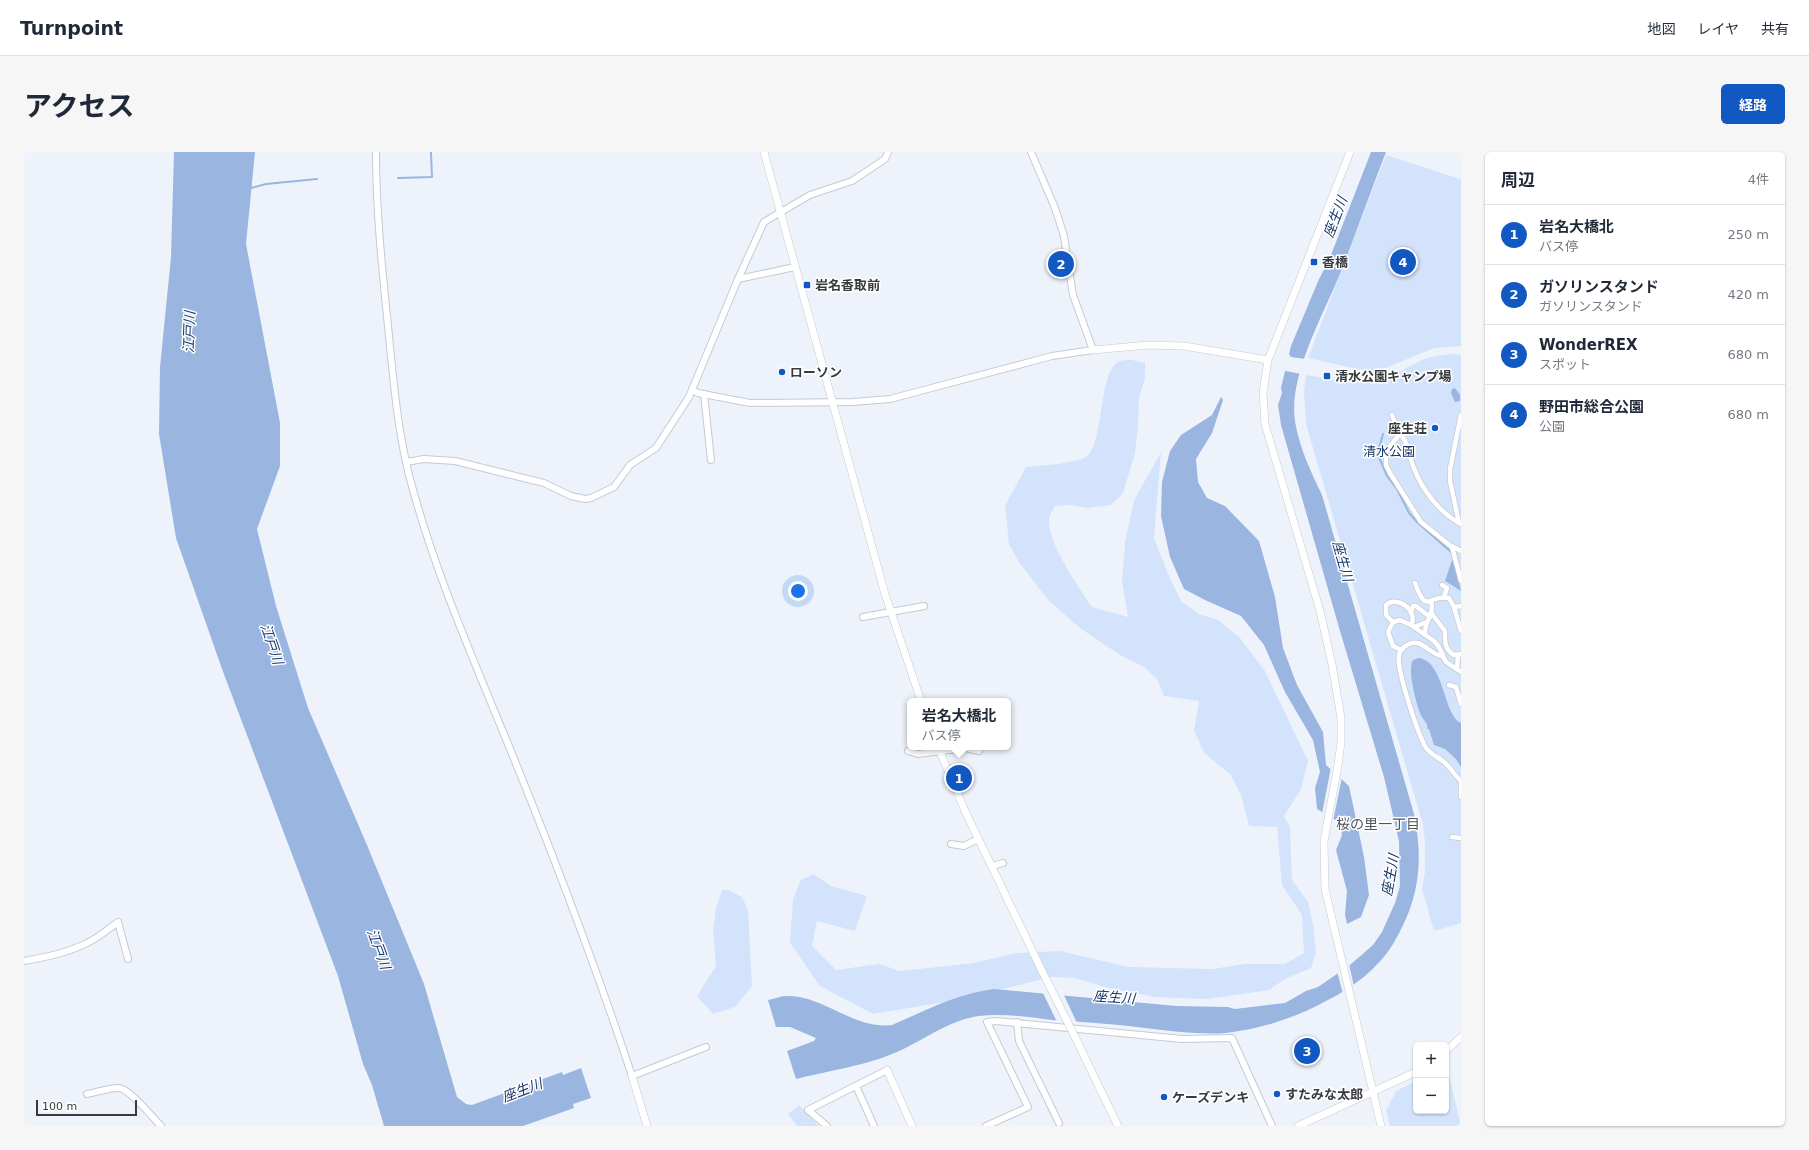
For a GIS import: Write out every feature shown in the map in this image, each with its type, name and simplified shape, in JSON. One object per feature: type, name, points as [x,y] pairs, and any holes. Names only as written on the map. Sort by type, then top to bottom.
[{"type":"street","points":[[376,152],[378,222],[383,276],[394,388],[406,462],[421,515],[444,582],[573,906],[632,1076],[647,1126]]},
{"type":"street","points":[[764,152],[891,612],[920,698]]},
{"type":"street","points":[[406,462],[424,459],[446,459],[544,483],[578,498],[591,498],[614,487],[630,465],[656,448],[689,397],[738,279],[764,222],[810,195],[852,181],[885,159],[888,152]]},
{"type":"street","points":[[1031,152],[1055,208],[1064,236],[1073,295],[1093,350]]},
{"type":"street","points":[[1350,152],[1268,360],[1263,393],[1265,424],[1320,611],[1338,698],[1341,718],[1341,742],[1324,841],[1324,874],[1328,902],[1381,1126]]},
{"type":"street","points":[[738,279],[795,267]]},
{"type":"street","points":[[692,390],[704,394],[750,403],[833,402],[890,399],[1052,356],[1093,350],[1148,345],[1169,345],[1206,349],[1268,360]]},
{"type":"street","points":[[704,394],[711,460]]},
{"type":"street","points":[[1392,415],[1400,434],[1403,437],[1419,479],[1433,501],[1449,517],[1460,524]]},
{"type":"street","points":[[1460,524],[1450,481],[1450,470],[1461,415]]},
{"type":"street","points":[[1400,434],[1386,451],[1386,465],[1390,473],[1420,522],[1450,545],[1461,551]]},
{"type":"street","points":[[1450,545],[1455,555],[1461,581]]},
{"type":"street","points":[[1457,564],[1461,560]]},
{"type":"street","points":[[1415,583],[1420,598],[1428,602],[1444,597],[1449,598],[1460,621],[1461,631]]},
{"type":"street","points":[[1442,585],[1447,588],[1444,597]]},
{"type":"street","points":[[1425,636],[1427,622],[1433,611],[1431,601]]},
{"type":"street","points":[[1392,622],[1386,615],[1386,605],[1388,603],[1399,603],[1411,611],[1414,618],[1412,626]]},
{"type":"street","points":[[863,617],[924,606]]},
{"type":"street","points":[[1411,611],[1413,606],[1416,606],[1431,615],[1445,631],[1444,641],[1447,649],[1452,654],[1460,654],[1459,671]]},
{"type":"street","points":[[1454,607],[1461,606]]},
{"type":"street","points":[[1392,622],[1400,620],[1412,626],[1439,647],[1442,656],[1449,664],[1459,671]]},
{"type":"street","points":[[1392,622],[1388,632],[1393,646],[1401,650]]},
{"type":"street","points":[[1412,626],[1427,622]]},
{"type":"street","points":[[1442,656],[1435,655],[1415,643],[1409,644],[1401,650],[1399,665],[1422,739],[1429,752],[1446,764],[1461,783],[1461,797]]},
{"type":"street","points":[[1449,685],[1456,687],[1461,685]]},
{"type":"street","points":[[1456,687],[1461,704]]},
{"type":"street","points":[[908,751],[918,754],[935,750]]},
{"type":"street","points":[[939,750],[978,839],[1118,1126]]},
{"type":"street","points":[[974,750],[979,751]]},
{"type":"street","points":[[1452,837],[1461,838]]},
{"type":"street","points":[[951,844],[964,846],[978,839]]},
{"type":"street","points":[[992,866],[1003,863]]},
{"type":"street","points":[[24,961],[52,956],[74,949],[88,942],[118,922],[128,959]]},
{"type":"street","points":[[986,1126],[1028,1107],[987,1022],[996,1021],[1182,1039],[1232,1038],[1272,1126]]},
{"type":"street","points":[[1017,1022],[1019,1041],[1059,1123]]},
{"type":"street","points":[[1449,1048],[1461,1037]]},
{"type":"street","points":[[632,1076],[706,1047]]},
{"type":"street","points":[[827,1126],[808,1110],[887,1070],[912,1126]]},
{"type":"street","points":[[1298,1126],[1413,1073]]},
{"type":"street","points":[[856,1086],[874,1126]]},
{"type":"street","points":[[87,1094],[119,1088],[126,1091],[161,1126]]},
{"type":"green space","points":[[1386,155],[1460,179],[1461,178],[1461,346],[1434,348],[1383,369],[1367,371],[1308,358]]},
{"type":"green space","name":"清水公園","points":[[1452,354],[1461,355],[1461,923],[1434,931],[1422,889],[1425,871],[1425,842],[1423,825],[1306,424],[1304,393],[1306,375],[1350,382],[1368,382],[1389,376],[1425,359]]},
{"type":"green space","points":[[1132,360],[1145,363],[1145,379],[1139,397],[1135,453],[1123,493],[1111,505],[1088,508],[1069,505],[1055,506],[1049,518],[1053,541],[1072,577],[1092,607],[1128,617],[1122,582],[1125,543],[1134,500],[1161,452],[1154,538],[1169,576],[1181,601],[1199,614],[1218,620],[1240,638],[1265,671],[1308,761],[1301,789],[1284,816],[1290,827],[1292,880],[1308,902],[1313,925],[1316,953],[1311,968],[1285,979],[1269,990],[1207,999],[1155,997],[1108,988],[1075,978],[1051,977],[963,999],[873,1014],[820,986],[790,943],[793,899],[801,880],[813,874],[831,886],[867,896],[855,931],[817,921],[812,946],[836,970],[879,964],[900,971],[974,963],[1016,953],[1060,951],[1128,967],[1212,969],[1245,964],[1285,964],[1304,953],[1302,915],[1282,885],[1277,827],[1249,826],[1241,795],[1231,775],[1204,753],[1194,730],[1199,701],[1164,696],[1157,679],[1144,667],[1120,655],[1080,628],[1048,600],[1019,562],[1009,544],[1005,506],[1026,467],[1066,463],[1086,457],[1092,450],[1096,438],[1104,392],[1113,367],[1120,361]]},
{"type":"green space","points":[[722,890],[729,890],[742,897],[748,910],[752,986],[735,1007],[713,1014],[697,996],[716,966],[713,930],[716,908]]},
{"type":"green space","points":[[1449,1076],[1461,1126],[1390,1126],[1386,1111],[1396,1091],[1413,1082],[1413,1114],[1449,1114]]},
{"type":"green space","points":[[799,1105],[819,1126],[797,1126],[788,1114]]},
{"type":"water","points":[[174,152],[255,152],[246,244],[280,423],[280,466],[257,529],[276,606],[308,708],[367,845],[424,984],[457,1097],[466,1104],[472,1105],[562,1072],[563,1075],[581,1068],[591,1098],[573,1104],[574,1108],[523,1126],[384,1126],[372,1085],[363,1064],[338,976],[222,669],[176,538],[159,434],[160,367],[171,257]]},
{"type":"water","points":[[1371,152],[1386,152],[1342,269],[1302,364],[1294,403],[1295,421],[1299,440],[1322,495],[1414,814],[1419,849],[1417,881],[1409,912],[1393,944],[1372,970],[1345,990],[1302,1013],[1278,1022],[1252,1029],[1226,1033],[1196,1033],[1016,1016],[979,1016],[968,1018],[947,1026],[886,1057],[796,1079],[787,1051],[814,1041],[816,1038],[790,1027],[776,1027],[768,1000],[784,996],[800,997],[826,1006],[852,1018],[878,1025],[892,1025],[954,999],[980,991],[994,989],[1176,1006],[1228,1007],[1235,1009],[1285,1003],[1306,991],[1318,987],[1350,965],[1373,945],[1382,932],[1395,903],[1400,886],[1399,841],[1384,777],[1340,631],[1281,425],[1278,405],[1282,393],[1281,388],[1291,346],[1319,279],[1329,260]]},
{"type":"water","points":[[1455,388],[1460,395],[1460,401],[1455,402],[1451,393],[1452,389]]},
{"type":"water","points":[[1221,397],[1223,400],[1212,433],[1196,459],[1198,482],[1207,498],[1225,506],[1259,541],[1275,597],[1283,648],[1297,685],[1323,732],[1326,765],[1349,786],[1364,857],[1369,895],[1361,917],[1347,924],[1345,915],[1347,891],[1336,850],[1342,835],[1340,823],[1317,809],[1315,788],[1320,772],[1313,740],[1285,692],[1264,645],[1241,616],[1184,589],[1170,557],[1161,516],[1162,482],[1170,451],[1181,435],[1212,415]]},
{"type":"water","points":[[1452,560],[1454,561],[1461,591],[1445,581]]},
{"type":"water","points":[[1419,658],[1428,662],[1434,669],[1439,678],[1450,710],[1455,718],[1461,723],[1461,767],[1456,759],[1445,749],[1434,745],[1429,729],[1427,729],[1427,725],[1420,713],[1416,701],[1411,671],[1413,660]]},
{"type":"pier","points":[[1288,353],[1291,357],[1306,359],[1301,374],[1286,371],[1282,372]]},
{"type":"pier","points":[[1331,767],[1342,777],[1333,821],[1322,814]]},
{"type":"pier","points":[[1349,964],[1354,987],[1343,994],[1337,971]]},
{"type":"pier","points":[[1042,991],[1063,993],[1077,1023],[1057,1022]]},
{"type":"waterway","points":[[398,178],[432,177],[431,152]]},
{"type":"waterway","points":[[251,188],[266,184],[317,179]]},
{"type":"waterway","points":[[1383,434],[1379,448],[1379,457],[1387,476],[1397,489],[1409,513],[1418,523],[1451,552]]},
{"type":"place","name":"香橋","points":[[1314,262]]},
{"type":"place","name":"野田市総合公園","points":[[1403,262]]},
{"type":"place","name":"ガソリンスタンド","points":[[1061,264]]},
{"type":"place","name":"岩名香取前","points":[[807,285]]},
{"type":"place","name":"ローソン","points":[[782,372]]},
{"type":"place","name":"清水公園キャンプ場","points":[[1327,376]]},
{"type":"place","name":"座生荘","points":[[1435,428]]},
{"type":"place","name":"岩名大橋北","points":[[959,778]]},
{"type":"place","name":"WonderREX","points":[[1307,1051]]},
{"type":"place","name":"すたみな太郎","points":[[1277,1094]]},
{"type":"place","name":"ケーズデンキ","points":[[1164,1097]]},
{"type":"district","name":"桜の里一丁目","points":[[1378,824]]},
{"type":"water label","name":"座生川","points":[[1335,217]]},
{"type":"water label","name":"江戸川","points":[[189,332]]},
{"type":"water label","name":"座生川","points":[[1343,561]]},
{"type":"water label","name":"江戸川","points":[[272,644]]},
{"type":"water label","name":"座生川","points":[[1390,875]]},
{"type":"water label","name":"江戸川","points":[[379,949]]},
{"type":"water label","name":"座生川","points":[[1114,997]]},
{"type":"water label","name":"座生川","points":[[522,1090]]}]
